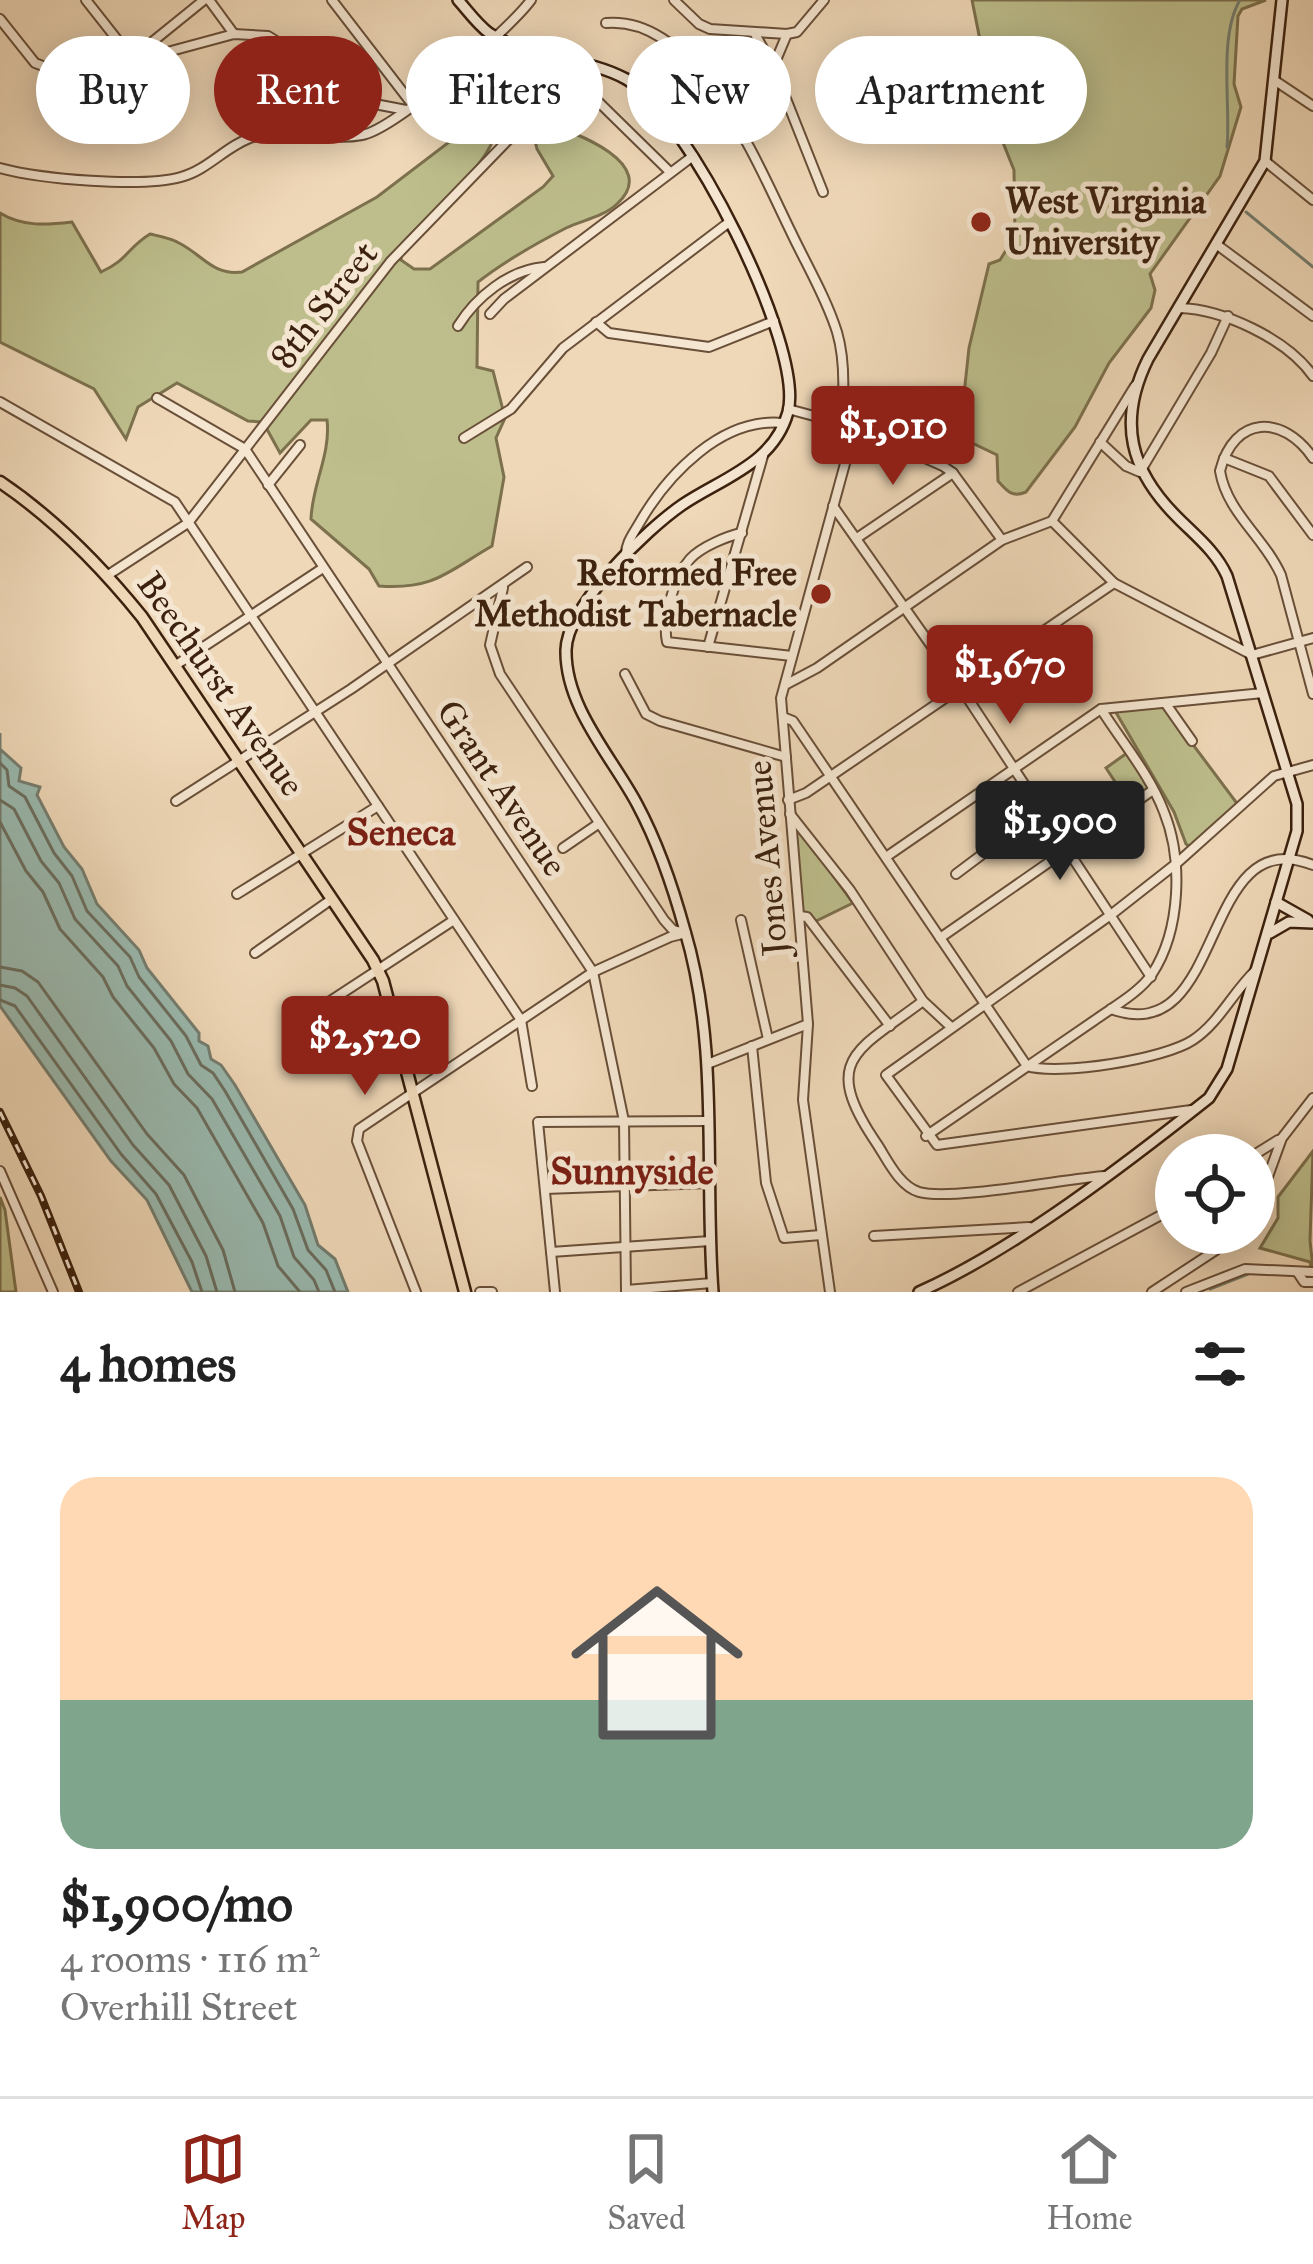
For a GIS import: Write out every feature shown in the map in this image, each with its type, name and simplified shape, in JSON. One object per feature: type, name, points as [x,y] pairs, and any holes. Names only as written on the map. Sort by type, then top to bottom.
[{"type":"main road","name":"Beechurst Avenue","points":[[0,482],[108,574],[176,665],[378,970],[465,1292]]},
{"type":"street","points":[[86,0],[114,36]]},
{"type":"street","points":[[160,36],[206,0],[234,34]]},
{"type":"street","points":[[332,0],[406,103]]},
{"type":"street","points":[[458,0],[496,36]]},
{"type":"street","points":[[493,35],[531,0]]},
{"type":"street","points":[[674,0],[710,29],[755,34],[797,32],[824,0]]},
{"type":"street","points":[[785,686],[1002,541],[1052,521],[1264,161],[1282,0]]},
{"type":"street","points":[[0,19],[36,64]]},
{"type":"street","points":[[605,23],[636,27],[674,47],[711,87],[743,135],[836,331],[842,424]]},
{"type":"street","points":[[190,48],[234,34],[268,36],[380,105],[406,107]]},
{"type":"street","points":[[603,70],[647,93],[694,156],[775,321],[790,378],[788,409],[764,456],[708,647]]},
{"type":"street","points":[[1274,80],[1313,106]]},
{"type":"street","points":[[603,106],[670,172]]},
{"type":"street","points":[[0,168],[70,180],[180,178],[255,136],[289,131],[368,134],[406,109]]},
{"type":"street","points":[[791,111],[824,193]]},
{"type":"street","name":"8th Street","points":[[108,574],[188,523],[391,261],[505,144]]},
{"type":"street","points":[[490,314],[503,298],[694,156]]},
{"type":"street","points":[[1264,161],[1313,200]]},
{"type":"street","points":[[464,438],[511,410],[554,355],[728,224]]},
{"type":"street","points":[[1216,244],[1313,316]]},
{"type":"street","points":[[458,326],[494,288],[545,267]]},
{"type":"street","points":[[1179,308],[1228,316],[1295,358],[1313,376]]},
{"type":"street","points":[[1140,472],[1228,316]]},
{"type":"street","points":[[596,322],[609,333],[709,347],[775,321]]},
{"type":"street","points":[[1135,386],[1131,418],[1140,472]]},
{"type":"street","name":"Grant Avenue","points":[[157,398],[245,449],[593,972],[624,1121],[626,1291]]},
{"type":"street","points":[[0,402],[175,502],[521,1020],[532,1085]]},
{"type":"street","points":[[788,409],[855,427],[953,473],[1002,541]]},
{"type":"street","points":[[627,557],[625,548],[677,470],[748,426],[783,423]]},
{"type":"street","points":[[1313,458],[1294,437],[1263,426],[1241,433],[1223,458],[1222,485],[1245,526],[1273,558],[1313,694]]},
{"type":"street","name":"Jones Avenue","points":[[830,1292],[803,1100],[808,1024],[783,717],[792,656],[855,427]]},
{"type":"street","points":[[919,1292],[1029,1228],[1210,1098],[1228,1069],[1299,817],[1265,692],[1221,563],[1140,472],[1100,442]]},
{"type":"street","points":[[268,485],[300,445]]},
{"type":"street","points":[[626,1291],[712,1287],[710,1063],[686,934],[665,864],[638,805],[579,704],[566,668],[568,629],[577,610],[673,512],[764,456]]},
{"type":"street","points":[[1223,458],[1269,476],[1313,535]]},
{"type":"street","points":[[857,538],[953,473]]},
{"type":"street","points":[[832,506],[961,688],[1151,977]]},
{"type":"street","points":[[1052,521],[1114,583],[1252,655],[1313,638]]},
{"type":"street","points":[[742,533],[700,552],[686,564],[673,593],[665,627],[667,642],[792,656]]},
{"type":"street","points":[[176,801],[527,567]]},
{"type":"street","points":[[176,665],[322,568]]},
{"type":"street","points":[[788,800],[831,777],[1114,583]]},
{"type":"street","points":[[503,586],[492,656],[598,824],[673,930],[686,934]]},
{"type":"street","points":[[625,674],[646,714],[660,722],[786,757]]},
{"type":"street","points":[[886,857],[1101,709],[1265,692]]},
{"type":"street","points":[[1165,703],[1192,741]]},
{"type":"street","points":[[926,1136],[1151,977],[1168,937],[1177,863],[1166,818],[1154,790],[1101,709]]},
{"type":"street","points":[[783,717],[793,721],[1027,1066],[1041,1070],[1179,1048],[1197,1038],[1257,969]]},
{"type":"street","points":[[1195,1109],[937,1145],[886,1075],[1112,914],[1274,776],[1313,765]]},
{"type":"street","points":[[940,938],[1154,790]]},
{"type":"street","points":[[237,894],[378,806]]},
{"type":"street","points":[[956,874],[1040,811]]},
{"type":"street","points":[[789,814],[850,890],[923,1001],[951,1027]]},
{"type":"street","points":[[563,848],[598,824]]},
{"type":"street","points":[[1111,1009],[1151,1013],[1177,998],[1249,874],[1274,857],[1290,856],[1313,865]]},
{"type":"street","points":[[255,953],[333,898]]},
{"type":"street","points":[[1276,902],[1313,922]]},
{"type":"street","points":[[800,916],[807,917],[890,1027]]},
{"type":"street","points":[[289,1028],[454,920]]},
{"type":"street","points":[[741,920],[768,1040]]},
{"type":"street","points":[[1266,937],[1289,922],[1313,922]]},
{"type":"street","points":[[416,1292],[356,1135],[593,972],[686,934]]},
{"type":"street","points":[[923,1001],[858,1047],[847,1090],[862,1122],[905,1183],[920,1192],[955,1193],[1104,1176]]},
{"type":"street","points":[[710,1063],[808,1024]]},
{"type":"street","points":[[752,1046],[766,1183],[784,1238],[821,1235]]},
{"type":"street","points":[[1275,1157],[1282,1138],[1313,1098]]},
{"type":"street","points":[[555,1292],[538,1122],[707,1121]]},
{"type":"street","points":[[1275,1142],[1282,1138]]},
{"type":"street","points":[[0,1171],[51,1292]]},
{"type":"street","points":[[545,1189],[709,1183]]},
{"type":"street","points":[[1018,1292],[1155,1218]]},
{"type":"street","points":[[874,1236],[1029,1228]]},
{"type":"street","points":[[550,1252],[710,1241]]},
{"type":"street","points":[[1152,1292],[1210,1254]]},
{"type":"street","points":[[1186,1292],[1245,1270],[1300,1273],[1307,1284],[1313,1282]]},
{"type":"street","points":[[1291,1273],[1313,1272]]},
{"type":"street","points":[[480,1292],[492,1292]]},
{"type":"green space","points":[[972,0],[1266,0],[1242,9],[1238,16],[1234,84],[1241,107],[1220,176],[1150,274],[1155,290],[1151,308],[1109,363],[1075,427],[1026,492],[1017,494],[998,481],[997,455],[964,439],[953,425],[961,422],[969,348],[989,264],[1000,260],[1015,236],[1014,170],[1004,144],[1087,144],[1087,36],[979,36]]},
{"type":"green space","points":[[447,144],[492,144],[466,179],[402,244],[401,260],[414,269],[430,269],[553,176],[536,144],[596,144],[622,163],[629,176],[628,189],[617,204],[543,240],[478,282],[477,367],[493,371],[505,418],[496,438],[504,477],[492,546],[427,582],[379,586],[369,569],[311,519],[327,420],[311,420],[280,453],[263,422],[248,421],[177,383],[138,407],[126,439],[94,389],[0,342],[0,213],[26,223],[72,222],[101,272],[150,234],[176,241],[216,268],[242,272],[377,197]]},
{"type":"green space","points":[[1164,706],[1239,806],[1192,848],[1114,709]]},
{"type":"green space","points":[[1127,753],[1150,789],[1129,803],[1106,768]]},
{"type":"green space","points":[[798,827],[853,903],[814,922],[802,913],[794,833]]},
{"type":"green space","points":[[1313,1151],[1313,1268],[1310,1262],[1275,1252],[1278,1197]]},
{"type":"green space","points":[[0,1197],[5,1210],[16,1292],[0,1292]]},
{"type":"water","points":[[0,749],[21,768],[19,781],[40,787],[37,795],[64,847],[82,869],[97,904],[139,950],[147,968],[199,1033],[199,1041],[208,1046],[211,1059],[235,1085],[305,1205],[318,1245],[335,1259],[348,1292],[192,1292],[147,1200],[111,1161],[0,1006]]},
{"type":"waterway","points":[[1227,147],[1227,52],[1240,0]]},
{"type":"waterway","points":[[1246,212],[1313,267]]},
{"type":"waterway","points":[[1210,1289],[1248,1274]]},
{"type":"railway","points":[[0,1112],[41,1196],[79,1292]]},
{"type":"place","name":"West Virginia University","points":[[981,222]]},
{"type":"place","name":"Reformed Free Methodist Tabernacle","points":[[821,594]]},
{"type":"district","name":"Seneca","points":[[401,832]]},
{"type":"district","name":"Sunnyside","points":[[632,1171]]}]
